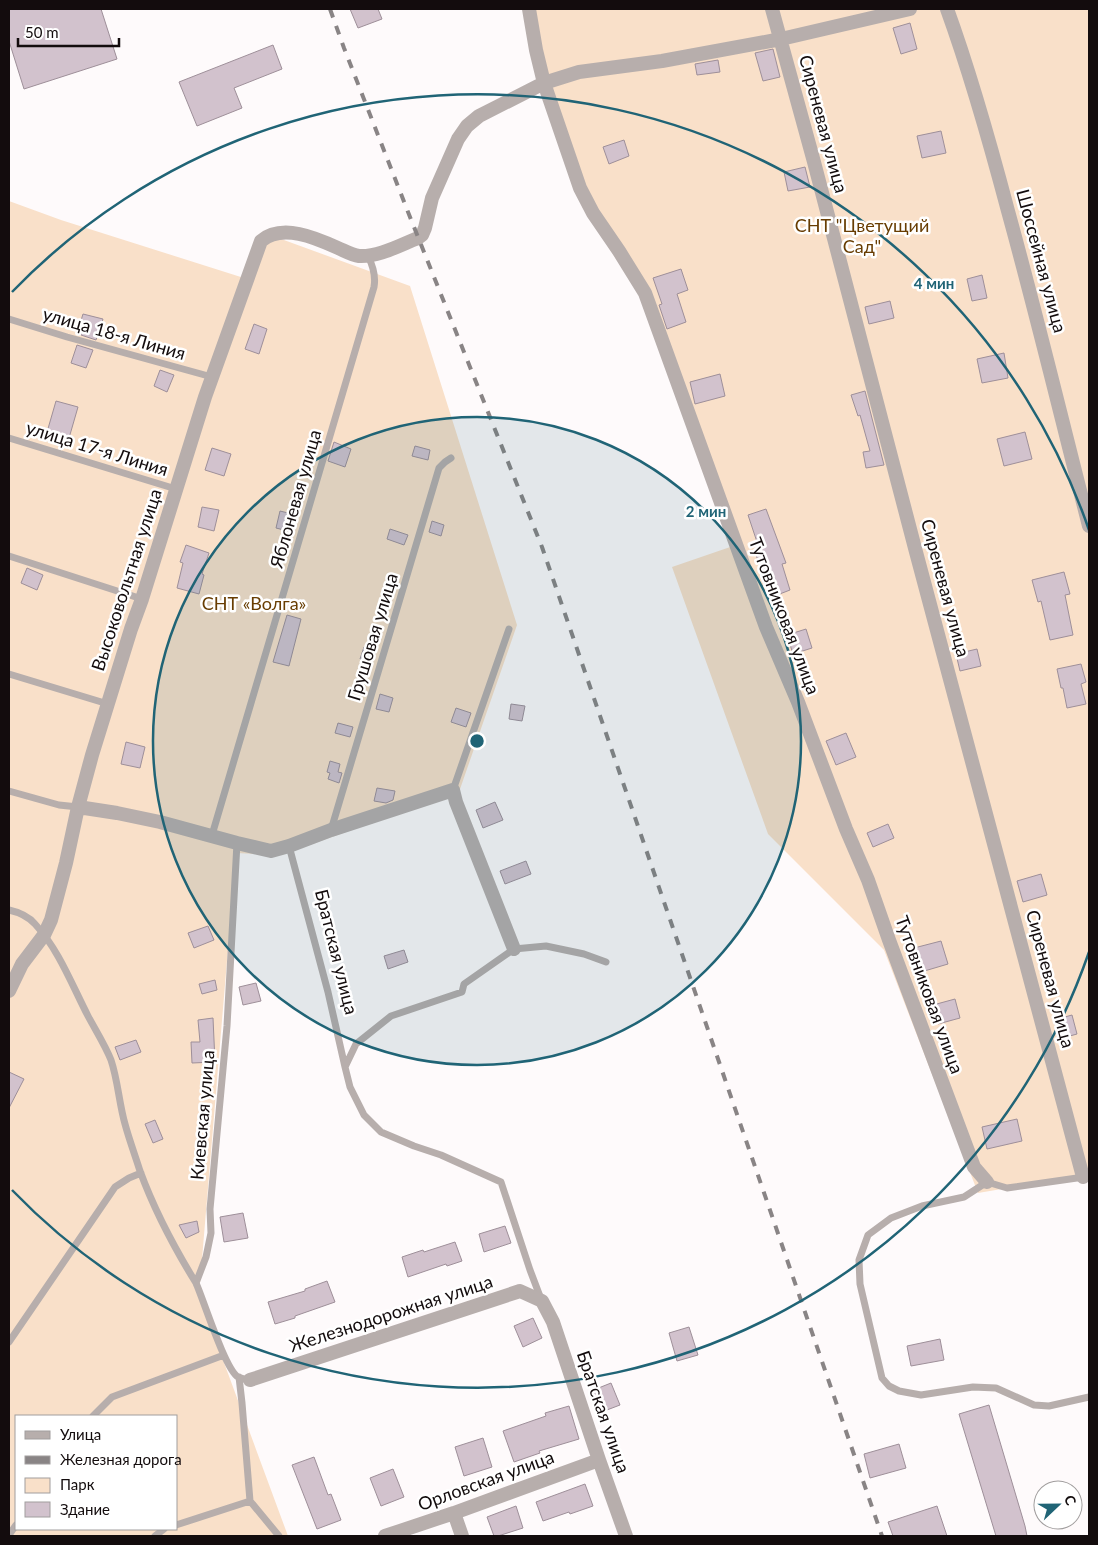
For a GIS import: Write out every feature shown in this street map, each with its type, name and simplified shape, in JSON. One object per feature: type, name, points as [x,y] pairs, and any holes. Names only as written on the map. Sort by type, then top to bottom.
[{"type":"street","name":"Тутовниковая улица","points":[[529,9],[544,83],[580,188],[593,213],[619,250],[645,293],[766,627],[798,702],[846,829],[868,880],[974,1167],[987,1182]]},
{"type":"street","name":"Сиреневая улица","points":[[772,9],[812,153],[916,552],[1086,1176]]},
{"type":"street","points":[[368,256],[422,235],[436,190],[458,139],[467,126],[480,116],[544,83],[579,72],[662,61],[781,39],[910,9]]},
{"type":"street","name":"Шоссейная улица","points":[[946,9],[959,43],[989,142],[1034,306],[1089,526]]},
{"type":"street","name":"Высоковольтная улица","points":[[9,991],[22,964],[44,935],[54,909],[78,807],[131,629],[212,377],[261,241],[278,232],[296,234],[320,241],[356,256],[368,256]]},
{"type":"street","points":[[78,807],[134,816],[271,850],[289,846],[331,830],[453,790],[514,950]]},
{"type":"street","name":"Железнодорожная улица","points":[[244,1379],[520,1291],[542,1301]]},
{"type":"street","name":"Братская улица","points":[[542,1301],[552,1322],[626,1536]]},
{"type":"street","name":"Орловская улица","points":[[384,1536],[454,1513],[599,1460]]},
{"type":"street","points":[[454,1513],[462,1536]]},
{"type":"lane","name":"Яблоневая улица","points":[[212,836],[374,287],[376,279],[368,256]]},
{"type":"lane","name":"улица 18-я Линия","points":[[9,319],[66,337],[212,377]]},
{"type":"lane","name":"улица 17-я Линия","points":[[9,438],[176,489]]},
{"type":"lane","name":"Грушовая улица","points":[[331,830],[439,468],[451,458]]},
{"type":"lane","points":[[9,556],[142,599]]},
{"type":"lane","points":[[453,790],[509,629]]},
{"type":"lane","points":[[9,674],[108,704]]},
{"type":"lane","points":[[9,791],[59,806],[78,807]]},
{"type":"lane","name":"Киевская улица","points":[[196,1283],[206,1257],[211,1233],[210,1209],[226,1026],[237,843]]},
{"type":"lane","name":"Братская улица","points":[[289,846],[328,992],[350,1087],[364,1115],[381,1132],[441,1155],[501,1182],[542,1301]]},
{"type":"lane","points":[[9,910],[19,912],[34,922],[44,935],[57,955],[106,1048],[118,1084],[124,1123],[141,1173],[163,1222],[196,1283],[224,1355],[231,1368],[244,1379],[242,1403],[250,1501],[279,1536]]},
{"type":"lane","points":[[346,1067],[356,1044],[391,1016],[462,992],[464,984],[514,950],[546,946],[584,954],[606,962]]},
{"type":"lane","points":[[9,1342],[115,1187],[141,1173]]},
{"type":"lane","points":[[1086,1176],[1007,1188],[987,1182],[964,1197],[922,1206],[891,1218],[868,1235],[859,1260],[860,1284],[882,1378],[889,1386],[899,1391],[921,1394],[974,1387],[996,1388],[1034,1405],[1049,1406],[1089,1397]]},
{"type":"lane","points":[[94,1415],[112,1397],[224,1355]]},
{"type":"lane","points":[[178,1524],[250,1501]]},
{"type":"green space","name":"СНТ \"Цветущий Сад\"","points":[[526,9],[1089,9],[1089,1174],[978,1193],[884,950],[768,834],[672,567],[736,545],[643,300],[583,208]]},
{"type":"green space","name":"СНТ «Волга»","points":[[9,201],[61,220],[244,278],[262,232],[410,286],[517,625],[459,792],[281,855],[236,853],[199,1295],[288,1536],[9,1536]]},
{"type":"building","points":[[9,9],[101,9],[117,59],[24,89],[9,41]]},
{"type":"building","points":[[350,9],[378,9],[382,19],[358,28]]},
{"type":"building","points":[[910,23],[917,49],[901,54],[893,28]]},
{"type":"building","points":[[273,45],[282,69],[234,88],[242,108],[197,126],[179,82]]},
{"type":"building","points":[[773,49],[780,77],[763,81],[755,53]]},
{"type":"building","points":[[718,60],[720,72],[697,75],[695,64]]},
{"type":"building","points":[[941,131],[946,153],[922,158],[917,136]]},
{"type":"building","points":[[624,140],[629,156],[609,164],[603,147]]},
{"type":"building","points":[[805,167],[810,187],[788,191],[784,172]]},
{"type":"building","points":[[681,269],[688,290],[677,294],[686,322],[667,329],[659,305],[662,304],[653,278]]},
{"type":"building","points":[[982,275],[987,298],[972,301],[967,279]]},
{"type":"building","points":[[890,301],[894,318],[869,324],[865,307]]},
{"type":"building","points":[[83,314],[103,319],[96,340],[81,335],[82,331],[78,330]]},
{"type":"building","points":[[254,324],[267,329],[259,354],[245,349]]},
{"type":"building","points":[[77,345],[93,350],[86,368],[71,363]]},
{"type":"building","points":[[1004,353],[1008,378],[982,383],[977,359]]},
{"type":"building","points":[[160,370],[174,375],[167,392],[154,386]]},
{"type":"building","points":[[720,374],[725,396],[695,404],[690,382]]},
{"type":"building","points":[[865,391],[884,465],[866,468],[863,452],[870,451],[860,415],[858,416],[851,395]]},
{"type":"building","points":[[56,401],[78,407],[67,445],[45,439]]},
{"type":"building","points":[[1025,432],[1032,459],[1004,466],[997,439]]},
{"type":"building","points":[[334,442],[351,449],[345,467],[328,461]]},
{"type":"building","points":[[415,446],[430,450],[428,460],[412,456]]},
{"type":"building","points":[[212,448],[231,454],[224,476],[205,470]]},
{"type":"building","points":[[202,507],[219,510],[214,531],[198,527]]},
{"type":"building","points":[[766,509],[786,563],[782,564],[790,590],[772,597],[754,550],[759,548],[748,515]]},
{"type":"building","points":[[280,511],[296,515],[292,532],[276,528]]},
{"type":"building","points":[[432,521],[444,525],[441,536],[429,532]]},
{"type":"building","points":[[390,529],[408,535],[404,545],[387,539]]},
{"type":"building","points":[[186,545],[209,553],[202,574],[204,575],[199,594],[177,588],[183,563],[180,562]]},
{"type":"building","points":[[27,568],[43,575],[37,590],[21,583]]},
{"type":"building","points":[[1064,572],[1070,594],[1065,595],[1073,635],[1050,640],[1041,601],[1038,602],[1032,580]]},
{"type":"building","points":[[287,615],[301,619],[289,666],[273,662]]},
{"type":"building","points":[[806,629],[812,648],[793,654],[787,635]]},
{"type":"building","points":[[364,647],[376,651],[372,663],[360,659]]},
{"type":"building","points":[[977,649],[981,666],[960,671],[956,654]]},
{"type":"building","points":[[1081,664],[1086,682],[1081,684],[1086,704],[1067,708],[1057,669]]},
{"type":"building","points":[[380,694],[393,698],[389,712],[376,709]]},
{"type":"building","points":[[511,704],[525,706],[522,721],[509,719]]},
{"type":"building","points":[[456,708],[471,713],[466,727],[451,722]]},
{"type":"building","points":[[338,723],[353,727],[350,737],[335,733]]},
{"type":"building","points":[[846,733],[856,757],[836,765],[826,741]]},
{"type":"building","points":[[126,742],[145,747],[140,768],[121,764]]},
{"type":"building","points":[[330,761],[340,764],[338,772],[342,773],[339,783],[328,779],[330,773],[327,772]]},
{"type":"building","points":[[377,788],[395,791],[393,800],[386,803],[374,801]]},
{"type":"building","points":[[495,802],[503,820],[483,828],[476,810]]},
{"type":"building","points":[[888,824],[894,838],[873,847],[867,833]]},
{"type":"building","points":[[526,861],[531,874],[505,884],[500,871]]},
{"type":"building","points":[[1041,874],[1047,895],[1023,902],[1017,881]]},
{"type":"building","points":[[208,926],[214,940],[194,948],[188,933]]},
{"type":"building","points":[[941,941],[948,964],[921,972],[914,948]]},
{"type":"building","points":[[404,950],[408,962],[388,969],[384,956]]},
{"type":"building","points":[[215,980],[217,990],[202,994],[199,984]]},
{"type":"building","points":[[256,983],[261,1001],[243,1005],[239,987]]},
{"type":"building","points":[[955,999],[960,1018],[938,1024],[933,1005]]},
{"type":"building","points":[[1072,1015],[1077,1034],[1059,1039],[1054,1020]]},
{"type":"building","points":[[213,1018],[215,1062],[192,1063],[191,1042],[200,1042],[198,1020]]},
{"type":"building","points":[[136,1040],[141,1052],[120,1060],[115,1047]]},
{"type":"building","points":[[9,1072],[24,1079],[9,1108]]},
{"type":"building","points":[[1017,1119],[1022,1141],[987,1149],[982,1127]]},
{"type":"building","points":[[155,1120],[163,1139],[153,1143],[145,1124]]},
{"type":"building","points":[[243,1213],[248,1238],[224,1242],[220,1217]]},
{"type":"building","points":[[197,1221],[199,1232],[186,1238],[179,1225]]},
{"type":"building","points":[[505,1226],[511,1243],[484,1252],[479,1234]]},
{"type":"building","points":[[455,1242],[462,1261],[447,1266],[446,1264],[408,1277],[402,1257]]},
{"type":"building","points":[[327,1281],[335,1302],[275,1324],[268,1302],[305,1291],[305,1289]]},
{"type":"building","points":[[533,1318],[542,1338],[523,1347],[514,1326]]},
{"type":"building","points":[[689,1327],[698,1355],[677,1361],[669,1333]]},
{"type":"building","points":[[940,1339],[944,1360],[911,1366],[907,1346]]},
{"type":"building","points":[[611,1383],[620,1405],[599,1413],[591,1391]]},
{"type":"building","points":[[989,1405],[1027,1536],[996,1536],[959,1414]]},
{"type":"building","points":[[569,1406],[579,1439],[539,1451],[540,1453],[514,1462],[503,1431],[546,1416],[545,1413]]},
{"type":"building","points":[[483,1438],[492,1467],[464,1476],[455,1447]]},
{"type":"building","points":[[899,1444],[906,1468],[870,1478],[864,1454]]},
{"type":"building","points":[[314,1457],[328,1495],[331,1494],[341,1520],[317,1529],[292,1465]]},
{"type":"building","points":[[393,1469],[404,1497],[381,1506],[370,1478]]},
{"type":"building","points":[[585,1484],[593,1506],[543,1521],[536,1502]]},
{"type":"building","points":[[516,1506],[523,1528],[494,1536],[487,1517]]},
{"type":"building","points":[[937,1506],[947,1536],[893,1536],[888,1522]]},
{"type":"railway","points":[[330,9],[410,217],[542,547],[882,1536]]}]
